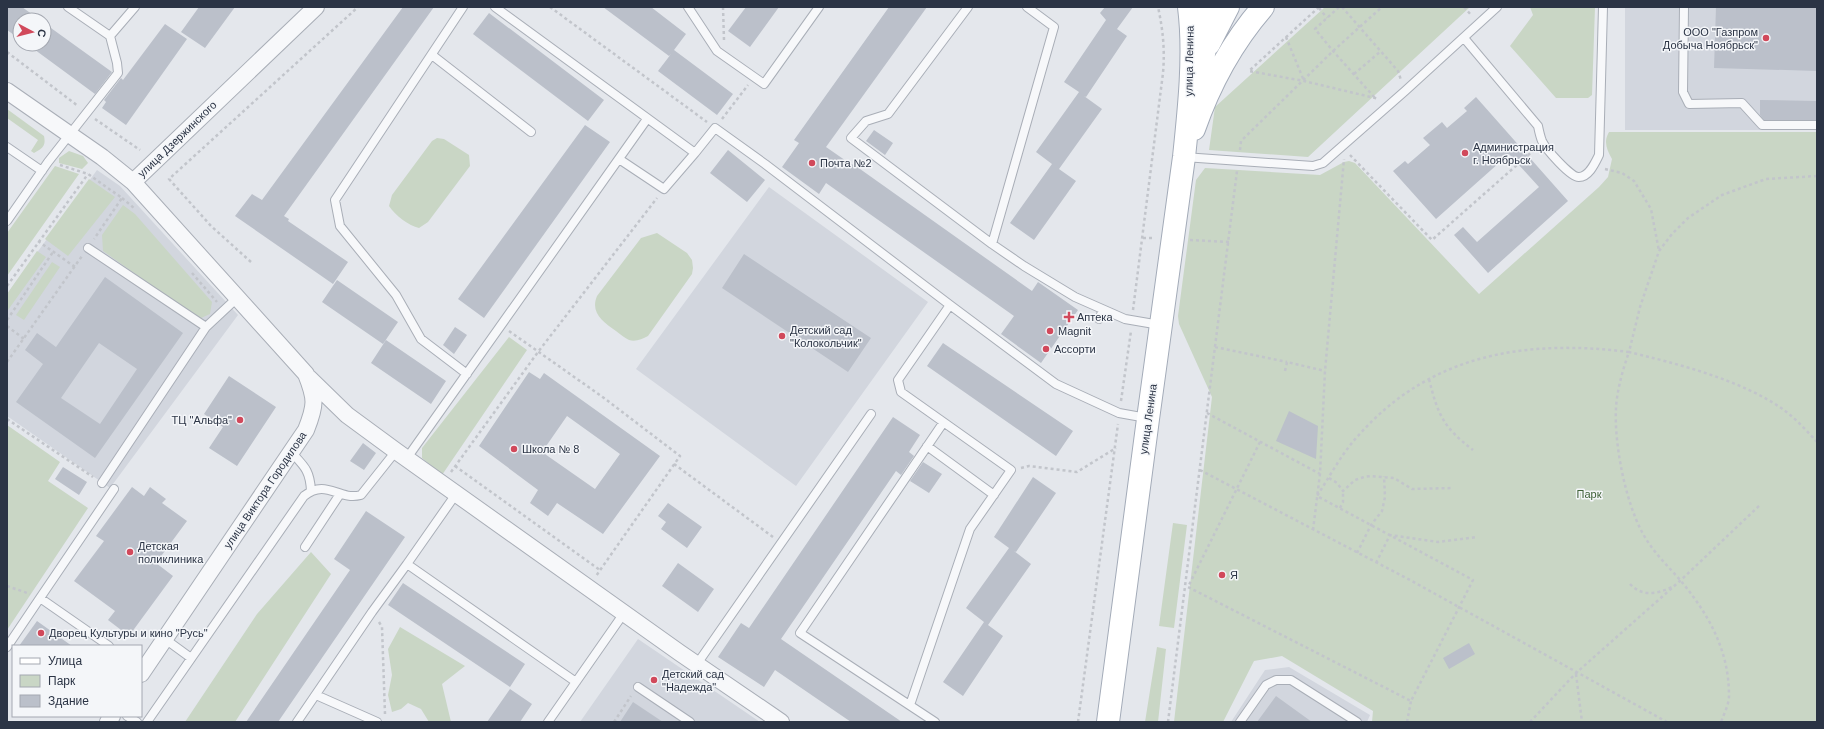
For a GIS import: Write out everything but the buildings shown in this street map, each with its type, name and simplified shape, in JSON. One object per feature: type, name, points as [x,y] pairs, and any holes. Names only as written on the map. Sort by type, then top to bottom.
[{"type":"main road","name":"улица Ленина","points":[[1108,722],[1184,157],[1188,115],[1190,41],[1189,7]]},
{"type":"main road","name":"улица Ленина","points":[[1188,115],[1205,54],[1207,26],[1205,7]]},
{"type":"main road","points":[[1205,54],[1213,34],[1228,7]]},
{"type":"main road","points":[[1184,157],[1210,88],[1236,41],[1263,7]]},
{"type":"street","name":"улица Дзержинского","points":[[7,91],[102,157],[133,182],[316,7]]},
{"type":"street","name":"улица Виктора Городилова","points":[[133,182],[306,374],[313,392],[314,411],[306,430],[142,671]]},
{"type":"street","points":[[306,374],[347,415],[401,455],[781,722]]},
{"type":"lane","points":[[7,221],[48,162],[118,73],[110,36],[68,7]]},
{"type":"lane","points":[[110,36],[135,7]]},
{"type":"lane","points":[[463,7],[335,200],[340,226],[396,295],[421,339],[466,374]]},
{"type":"lane","points":[[495,7],[695,153]]},
{"type":"lane","points":[[688,7],[717,51],[764,84],[819,7]]},
{"type":"lane","points":[[968,7],[888,114],[866,121],[851,138],[992,244],[1024,266],[1075,297],[1132,321],[1161,325]]},
{"type":"lane","points":[[992,244],[1054,27],[1027,7]]},
{"type":"lane","points":[[1184,157],[1238,162],[1313,166],[1323,163],[1405,92],[1497,7]]},
{"type":"lane","points":[[1464,38],[1538,126],[1542,142],[1572,176],[1579,177],[1588,173],[1599,155],[1603,7]]},
{"type":"lane","points":[[1684,7],[1683,92],[1690,104],[1742,103],[1762,125],[1817,125]]},
{"type":"lane","points":[[432,55],[531,132]]},
{"type":"lane","points":[[147,722],[304,496],[310,491],[317,489],[329,489],[350,497],[361,495],[401,455],[466,374],[647,119]]},
{"type":"lane","points":[[619,159],[664,189],[715,128],[765,164],[1056,384],[1072,387],[1119,414],[1148,419]]},
{"type":"lane","points":[[7,146],[42,171]]},
{"type":"lane","points":[[88,248],[206,327]]},
{"type":"lane","points":[[102,483],[206,327],[237,298]]},
{"type":"lane","points":[[910,705],[970,529],[1011,470],[901,392],[898,380],[950,305]]},
{"type":"lane","points":[[1099,319],[1103,310]]},
{"type":"lane","points":[[697,664],[782,544],[871,414]]},
{"type":"lane","points":[[935,722],[800,633],[943,423]]},
{"type":"lane","points":[[927,446],[994,495]]},
{"type":"lane","points":[[291,452],[306,470],[310,478],[310,491]]},
{"type":"lane","points":[[7,647],[114,490]]},
{"type":"lane","points":[[305,547],[340,494]]},
{"type":"lane","points":[[297,722],[372,612],[456,494]]},
{"type":"lane","points":[[407,564],[576,682]]},
{"type":"lane","points":[[40,598],[108,645]]},
{"type":"lane","points":[[548,722],[624,613]]},
{"type":"lane","points":[[165,639],[191,658]]},
{"type":"lane","points":[[1240,722],[1266,685],[1276,680],[1292,680],[1358,722]]},
{"type":"lane","points":[[638,687],[690,722]]},
{"type":"lane","points":[[316,695],[377,722]]},
{"type":"path","points":[[251,262],[211,226],[169,179],[358,7]]},
{"type":"path","points":[[550,7],[715,128],[754,77]]},
{"type":"path","points":[[722,7],[726,57]]},
{"type":"path","points":[[1078,722],[1116,448],[1119,414],[1163,73],[1165,48],[1158,7]]},
{"type":"path","points":[[1327,18],[1319,7],[1249,71],[1304,81],[1391,103]]},
{"type":"path","points":[[1376,98],[1315,29],[1340,7],[1360,27],[1398,71],[1405,92]]},
{"type":"path","points":[[1168,722],[1241,141],[1333,51],[1382,7]]},
{"type":"path","points":[[1286,37],[1304,81]]},
{"type":"path","points":[[1354,74],[1380,51]]},
{"type":"path","points":[[7,52],[87,113],[140,150]]},
{"type":"path","points":[[1342,147],[1432,240],[1542,142]]},
{"type":"path","points":[[1313,530],[1320,474],[1325,371],[1344,165],[1342,147]]},
{"type":"path","points":[[7,362],[122,198],[88,174],[48,162]]},
{"type":"path","points":[[1593,167],[1622,173],[1634,181],[1651,209],[1659,251]]},
{"type":"path","points":[[7,286],[38,241],[88,174]]},
{"type":"path","points":[[1721,722],[1729,697],[1726,664],[1722,650],[1710,619],[1645,537],[1627,493],[1620,459],[1616,407],[1642,300],[1659,251],[1688,218],[1722,195],[1766,179],[1817,176]]},
{"type":"path","points":[[442,484],[538,352],[664,189]]},
{"type":"path","points":[[38,241],[75,267]]},
{"type":"path","points":[[7,320],[53,252]]},
{"type":"path","points":[[501,325],[604,398],[680,456],[588,587]]},
{"type":"path","points":[[7,326],[24,339]]},
{"type":"path","points":[[1215,347],[1325,371]]},
{"type":"path","points":[[1317,496],[1356,437],[1375,417],[1396,401],[1443,371],[1471,360],[1502,353],[1569,347],[1629,352],[1685,365],[1764,398],[1784,410],[1817,442]]},
{"type":"path","points":[[1285,371],[1287,362]]},
{"type":"path","points":[[1429,379],[1434,400],[1442,420],[1455,436],[1473,450]]},
{"type":"path","points":[[1207,413],[1320,474]]},
{"type":"path","points":[[7,419],[102,483]]},
{"type":"path","points":[[1260,442],[1188,586],[1411,701]]},
{"type":"path","points":[[1011,470],[1029,466],[1077,472],[1116,448]]},
{"type":"path","points":[[674,464],[782,544]]},
{"type":"path","points":[[456,466],[600,570]]},
{"type":"path","points":[[1200,470],[1459,607],[1667,722]]},
{"type":"path","points":[[1343,491],[1355,480],[1364,477],[1384,476],[1401,481],[1412,488],[1453,488]]},
{"type":"path","points":[[1358,553],[1371,525],[1379,517],[1385,503],[1384,476]]},
{"type":"path","points":[[1329,478],[1337,483],[1343,491],[1343,502],[1340,508]]},
{"type":"path","points":[[1317,496],[1473,580],[1411,701],[1407,722]]},
{"type":"path","points":[[1530,722],[1576,673],[1673,587],[1760,505]]},
{"type":"path","points":[[1390,535],[1438,542],[1477,537]]},
{"type":"path","points":[[1376,563],[1390,535]]},
{"type":"path","points":[[1630,584],[1636,590],[1648,593],[1660,592],[1673,587]]},
{"type":"path","points":[[7,586],[40,598]]},
{"type":"path","points":[[372,612],[382,627],[385,722]]},
{"type":"path","points":[[1576,673],[1582,722]]},
{"type":"path","points":[[614,722],[638,687]]},
{"type":"shaded area","points":[[1625,7],[1817,7],[1817,130],[1625,130]]},
{"type":"shaded area","points":[[97,170],[120,186],[238,315],[110,488],[7,416],[7,294]]},
{"type":"shaded area","name":"Детский сад \"Колокольчик\"","points":[[769,187],[928,302],[796,486],[636,369]]},
{"type":"shaded area","name":"Детский сад \"Надежда\"","points":[[638,639],[760,722],[580,722]]},
{"type":"shaded area","points":[[1289,667],[1370,715],[1367,722],[1231,722],[1265,670]]},
{"type":"green space","points":[[1325,7],[1470,7],[1308,157],[1209,150],[1215,107]]},
{"type":"green space","points":[[1530,7],[1595,7],[1592,95],[1588,98],[1556,98],[1510,46],[1533,15]]},
{"type":"green space","points":[[7,109],[44,136],[45,142],[42,148],[34,153],[31,151],[38,140],[7,118]]},
{"type":"green space","name":"Парк","points":[[1609,132],[1817,132],[1817,722],[1372,722],[1373,711],[1282,656],[1254,661],[1223,722],[1174,722],[1212,397],[1179,324],[1178,316],[1196,180],[1205,168],[1320,175],[1344,162],[1349,161],[1355,163],[1479,294],[1599,187],[1608,177],[1612,159],[1606,143]]},
{"type":"green space","points":[[437,138],[444,139],[469,155],[470,166],[428,222],[419,228],[402,220],[389,206],[392,195],[432,141]]},
{"type":"green space","points":[[69,151],[83,156],[88,163],[82,169],[59,163],[59,158]]},
{"type":"green space","points":[[55,166],[79,174],[7,276],[7,233]]},
{"type":"green space","points":[[89,179],[115,197],[68,256],[45,239]]},
{"type":"green space","points":[[123,205],[135,214],[212,302],[210,314],[199,319],[103,251],[102,235]]},
{"type":"green space","points":[[657,233],[687,253],[692,260],[692,274],[648,336],[632,341],[611,328],[602,320],[595,307],[595,302],[597,296],[641,238]]},
{"type":"green space","points":[[37,251],[46,257],[8,310],[7,294]]},
{"type":"green space","points":[[52,262],[60,267],[24,320],[16,315]]},
{"type":"green space","points":[[509,337],[527,350],[442,475],[422,458],[422,448]]},
{"type":"green space","points":[[7,425],[60,462],[48,481],[88,508],[7,630]]},
{"type":"green space","points":[[1173,523],[1187,525],[1174,628],[1159,626]]},
{"type":"green space","points":[[311,552],[331,574],[235,722],[185,722],[257,614]]},
{"type":"green space","points":[[400,627],[465,666],[442,684],[451,722],[429,722],[421,709],[408,703],[401,709],[392,712],[388,695],[392,675],[388,649]]},
{"type":"green space","points":[[1157,647],[1166,649],[1158,722],[1145,722]]},
{"type":"place","name":"ООО \"Газпром Добыча Ноябрьск\"","points":[[1766,38]]},
{"type":"place","name":"Администрация г. Ноябрьск","points":[[1465,153]]},
{"type":"place","name":"Почта №2","points":[[812,163]]},
{"type":"place","name":"Аптека","points":[[1069,317]]},
{"type":"place","name":"Magnit","points":[[1050,331]]},
{"type":"place","name":"Детский сад \"Колокольчик\"","points":[[782,336]]},
{"type":"place","name":"Ассорти","points":[[1046,349]]},
{"type":"place","name":"ТЦ \"Альфа\"","points":[[240,420]]},
{"type":"place","name":"Школа № 8","points":[[514,449]]},
{"type":"place","name":"Детская поликлиника","points":[[130,552]]},
{"type":"place","name":"Я","points":[[1222,575]]},
{"type":"place","name":"Дворец Культуры и кино \"Русь\"","points":[[41,633]]},
{"type":"place","name":"Детский сад \"Надежда\"","points":[[654,680]]}]
